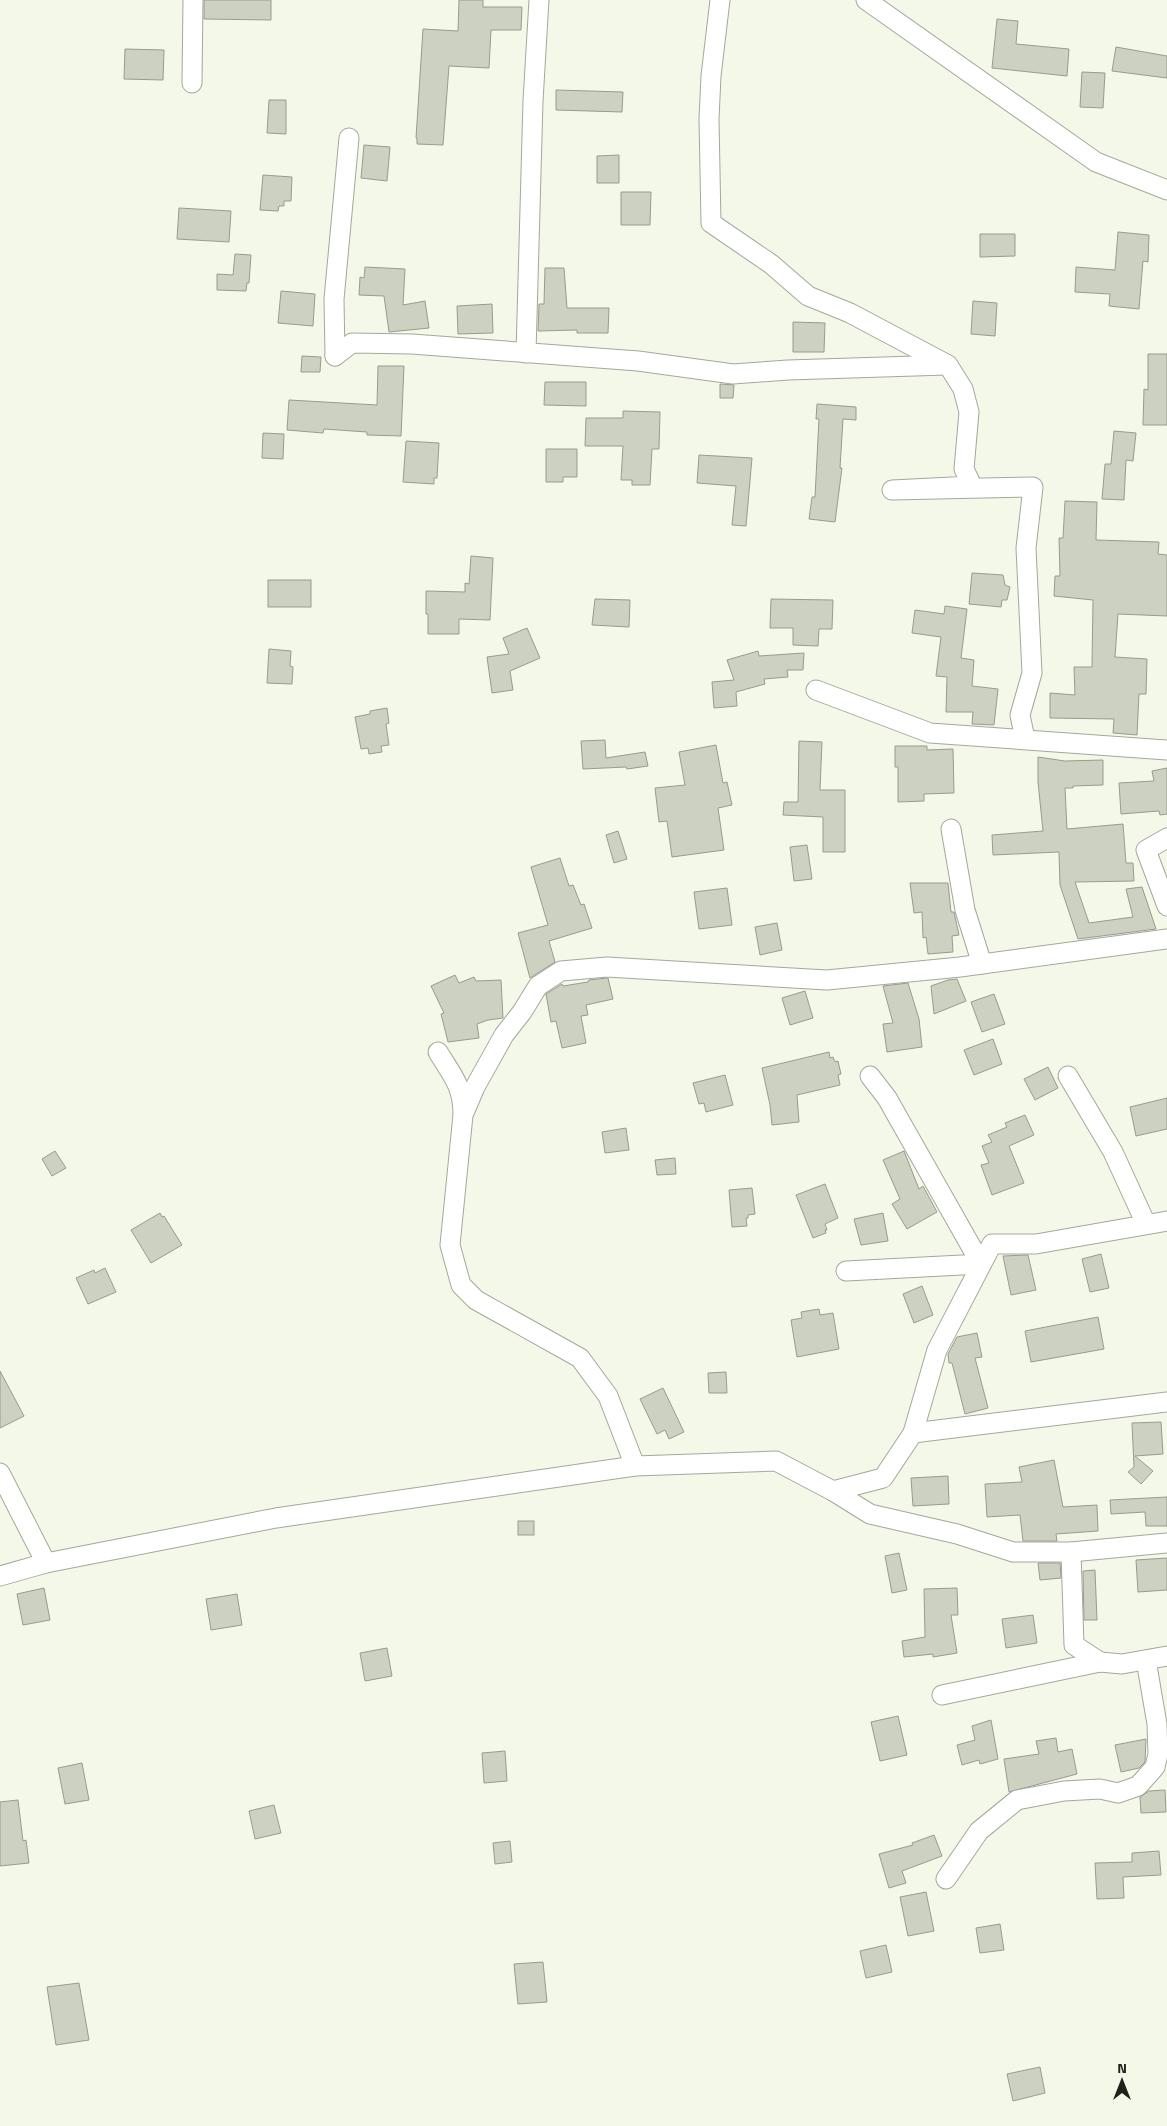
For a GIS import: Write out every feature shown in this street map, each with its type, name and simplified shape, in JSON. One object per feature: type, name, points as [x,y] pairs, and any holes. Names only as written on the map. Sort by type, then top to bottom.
[{"type":"street","points":[[192,83],[193,0]]},
{"type":"street","points":[[526,353],[533,101],[538,0]]},
{"type":"street","points":[[720,0],[711,76],[709,119],[711,223],[771,264],[808,296],[850,313],[948,365],[963,390],[969,412],[964,469],[972,486],[892,490],[1033,487],[1026,548],[1032,673],[1020,715],[1026,739]]},
{"type":"street","points":[[866,0],[1096,162],[1167,190]]},
{"type":"street","points":[[349,138],[334,299],[335,356],[352,343],[412,344],[638,361],[733,374],[788,370],[948,365]]},
{"type":"street","points":[[816,690],[930,733],[1167,750]]},
{"type":"street","points":[[951,829],[965,910],[982,964]]},
{"type":"street","points":[[1167,838],[1146,850],[1167,906]]},
{"type":"street","points":[[463,1115],[475,1087],[504,1035],[522,1012],[538,986],[562,971],[607,967],[827,980],[982,964],[1167,940]]},
{"type":"street","points":[[438,1052],[463,1097],[463,1115],[450,1245],[461,1285],[476,1300],[580,1358],[608,1396],[635,1466]]},
{"type":"street","points":[[870,1076],[887,1098],[981,1264]]},
{"type":"street","points":[[1068,1076],[1113,1152],[1146,1224]]},
{"type":"street","points":[[833,1491],[883,1478],[912,1433],[937,1350],[992,1244],[1036,1244],[1167,1221]]},
{"type":"street","points":[[846,1271],[981,1264]]},
{"type":"street","points":[[912,1433],[1167,1402]]},
{"type":"street","points":[[0,1576],[46,1563],[276,1518],[635,1466],[776,1462],[833,1491],[870,1514],[957,1534],[1013,1552],[1071,1552],[1167,1544]]},
{"type":"street","points":[[0,1473],[46,1563]]},
{"type":"street","points":[[1071,1552],[1074,1644],[1100,1662]]},
{"type":"street","points":[[942,1695],[1100,1662],[1122,1664],[1167,1656]]},
{"type":"street","points":[[946,1880],[978,1831],[1017,1800],[1064,1791],[1100,1789],[1118,1792],[1138,1786],[1155,1767],[1158,1754],[1157,1724],[1146,1660]]},
{"type":"building","points":[[204,0],[271,0],[271,20],[204,19]]},
{"type":"building","points":[[459,0],[483,0],[483,7],[522,7],[521,30],[491,30],[489,68],[449,66],[443,145],[417,144],[423,29],[458,31]]},
{"type":"building","points":[[997,19],[1018,21],[1016,44],[1069,49],[1067,76],[992,68]]},
{"type":"building","points":[[1116,47],[1167,56],[1167,78],[1112,71]]},
{"type":"building","points":[[125,49],[164,50],[163,80],[124,79]]},
{"type":"building","points":[[1082,72],[1105,73],[1103,108],[1080,107]]},
{"type":"building","points":[[556,90],[623,92],[622,112],[556,110]]},
{"type":"building","points":[[269,100],[286,100],[286,134],[267,133]]},
{"type":"building","points":[[364,145],[390,147],[387,181],[361,178]]},
{"type":"building","points":[[619,155],[619,183],[597,183],[597,156]]},
{"type":"building","points":[[263,175],[292,177],[291,201],[284,201],[284,206],[279,206],[278,211],[260,210]]},
{"type":"building","points":[[621,192],[651,192],[650,225],[621,225]]},
{"type":"building","points":[[179,208],[231,211],[229,242],[177,239]]},
{"type":"building","points":[[1118,232],[1149,235],[1148,262],[1143,261],[1139,309],[1109,306],[1110,294],[1075,292],[1076,267],[1115,270]]},
{"type":"building","points":[[980,234],[1015,234],[1015,256],[980,257]]},
{"type":"building","points":[[235,254],[251,255],[249,283],[247,283],[246,291],[217,290],[217,274],[233,275]]},
{"type":"building","points":[[365,267],[405,269],[403,305],[425,301],[429,328],[389,332],[384,296],[359,295],[360,277],[364,278]]},
{"type":"building","points":[[545,268],[564,268],[567,308],[609,308],[608,333],[577,333],[577,330],[538,331],[539,304],[544,304]]},
{"type":"building","points":[[281,291],[315,294],[313,326],[278,323]]},
{"type":"building","points":[[973,301],[997,303],[995,336],[971,334]]},
{"type":"building","points":[[492,304],[493,333],[458,334],[457,306]]},
{"type":"building","points":[[793,322],[825,323],[824,352],[793,352]]},
{"type":"building","points":[[1148,354],[1167,354],[1167,425],[1143,425],[1144,389],[1148,390]]},
{"type":"building","points":[[302,356],[321,357],[320,372],[301,372]]},
{"type":"building","points":[[378,366],[404,366],[401,436],[367,435],[367,432],[324,429],[323,433],[287,430],[289,400],[377,405]]},
{"type":"building","points":[[545,382],[586,382],[586,406],[544,405]]},
{"type":"building","points":[[720,384],[734,385],[733,398],[720,398]]},
{"type":"building","points":[[817,404],[856,407],[856,420],[843,419],[840,468],[842,468],[835,522],[809,519],[812,497],[815,497],[819,419],[816,419]]},
{"type":"building","points":[[623,411],[660,412],[659,449],[652,449],[650,485],[632,485],[632,480],[621,480],[623,446],[585,446],[586,418],[623,418]]},
{"type":"building","points":[[1114,431],[1136,433],[1133,461],[1126,460],[1124,500],[1102,499],[1105,464],[1111,464]]},
{"type":"building","points":[[263,433],[284,434],[283,459],[262,458]]},
{"type":"building","points":[[406,441],[439,443],[437,478],[434,478],[434,484],[403,482]]},
{"type":"building","points":[[546,449],[577,449],[577,477],[563,477],[563,482],[546,482]]},
{"type":"building","points":[[699,455],[752,458],[746,526],[732,525],[736,486],[697,483]]},
{"type":"building","points":[[1065,501],[1097,502],[1096,540],[1159,542],[1158,554],[1167,555],[1167,616],[1118,614],[1115,657],[1147,659],[1146,694],[1139,694],[1137,735],[1113,733],[1114,719],[1050,718],[1050,693],[1075,695],[1074,667],[1092,667],[1093,600],[1054,596],[1055,576],[1060,576],[1059,538],[1063,538]]},
{"type":"building","points":[[471,556],[493,558],[490,620],[459,619],[459,634],[428,634],[426,591],[465,592],[465,583],[469,584]]},
{"type":"building","points":[[972,573],[1003,575],[1005,585],[1010,587],[1007,600],[1002,600],[1001,607],[969,604]]},
{"type":"building","points":[[268,580],[311,580],[311,607],[268,607]]},
{"type":"building","points":[[595,599],[630,600],[629,627],[592,625]]},
{"type":"building","points":[[771,599],[833,600],[832,629],[819,629],[818,646],[793,645],[793,628],[770,628]]},
{"type":"building","points":[[945,606],[967,609],[961,658],[974,660],[972,686],[998,689],[994,725],[972,724],[973,712],[946,712],[947,677],[936,676],[941,637],[912,633],[915,610],[944,614]]},
{"type":"building","points":[[527,628],[540,658],[510,671],[513,690],[492,693],[487,657],[509,654],[503,638]]},
{"type":"building","points":[[269,649],[291,651],[290,666],[293,667],[292,684],[267,683]]},
{"type":"building","points":[[758,651],[759,656],[804,653],[803,670],[787,670],[788,677],[764,679],[765,684],[736,692],[737,706],[714,708],[712,682],[734,680],[727,660]]},
{"type":"building","points":[[387,708],[389,723],[386,724],[389,745],[381,746],[382,752],[369,754],[368,748],[361,749],[355,717],[370,714],[370,711]]},
{"type":"building","points":[[605,740],[606,758],[645,752],[648,766],[627,769],[626,767],[583,769],[581,741]]},
{"type":"building","points":[[799,741],[822,742],[820,790],[845,790],[845,852],[823,852],[823,817],[783,815],[784,802],[798,802]]},
{"type":"building","points":[[716,745],[723,783],[727,782],[732,805],[718,808],[724,850],[672,857],[667,821],[659,822],[655,788],[685,785],[679,752]]},
{"type":"building","points":[[895,746],[927,746],[927,750],[953,749],[954,793],[924,794],[924,801],[898,802],[898,767],[895,767]]},
{"type":"building","points":[[1038,757],[1065,761],[1103,760],[1103,785],[1065,788],[1067,829],[1123,824],[1126,863],[1133,863],[1134,881],[1075,882],[1089,923],[1133,917],[1126,889],[1142,887],[1156,929],[1078,939],[1060,885],[1059,852],[993,855],[992,835],[1043,831],[1038,782]]},
{"type":"building","points":[[1167,768],[1167,814],[1160,815],[1159,811],[1121,814],[1119,783],[1154,781],[1152,771]]},
{"type":"building","points":[[618,831],[627,859],[614,863],[606,835]]},
{"type":"building","points":[[807,845],[812,879],[794,881],[790,847]]},
{"type":"building","points":[[560,858],[569,886],[573,885],[581,905],[584,904],[592,928],[549,941],[555,962],[530,978],[518,933],[548,925],[531,867]]},
{"type":"building","points":[[910,883],[948,883],[951,912],[954,912],[959,935],[952,936],[953,952],[928,954],[926,937],[923,938],[922,912],[914,913]]},
{"type":"building","points":[[727,888],[732,925],[699,929],[694,892]]},
{"type":"building","points":[[777,923],[782,950],[760,955],[755,927]]},
{"type":"building","points":[[455,975],[459,983],[474,977],[476,981],[501,980],[503,1018],[477,1024],[479,1038],[448,1042],[441,1014],[444,1013],[431,986]]},
{"type":"building","points":[[608,978],[613,999],[586,1005],[588,1015],[581,1016],[586,1043],[562,1048],[556,1021],[551,1022],[546,994],[562,984],[563,986]]},
{"type":"building","points":[[957,979],[966,1001],[934,1014],[931,986]]},
{"type":"building","points":[[908,983],[919,1019],[922,1047],[887,1052],[883,1024],[893,1023],[883,986]]},
{"type":"building","points":[[805,991],[813,1018],[790,1025],[782,998]]},
{"type":"building","points":[[994,994],[1005,1024],[982,1032],[971,1002]]},
{"type":"building","points":[[993,1039],[1002,1064],[974,1075],[964,1050]]},
{"type":"building","points":[[829,1052],[830,1058],[833,1057],[835,1062],[838,1061],[841,1074],[838,1075],[840,1085],[797,1095],[799,1122],[772,1125],[762,1068]]},
{"type":"building","points":[[1048,1067],[1058,1088],[1035,1100],[1024,1079]]},
{"type":"building","points":[[725,1075],[733,1105],[706,1112],[704,1103],[699,1104],[693,1083]]},
{"type":"building","points":[[1167,1098],[1167,1129],[1136,1136],[1130,1107]]},
{"type":"building","points":[[1025,1115],[1034,1135],[1009,1146],[1024,1183],[992,1195],[981,1165],[989,1163],[982,1146],[992,1142],[988,1135],[1007,1127],[1005,1123]]},
{"type":"building","points":[[626,1128],[629,1150],[605,1153],[602,1132]]},
{"type":"building","points":[[55,1151],[66,1168],[52,1176],[42,1159]]},
{"type":"building","points":[[904,1151],[919,1189],[923,1186],[937,1212],[907,1229],[892,1204],[900,1199],[883,1160]]},
{"type":"building","points":[[675,1158],[676,1174],[657,1175],[655,1160]]},
{"type":"building","points":[[825,1184],[838,1218],[825,1224],[826,1233],[813,1238],[796,1195]]},
{"type":"building","points":[[752,1188],[755,1214],[748,1215],[748,1218],[746,1218],[747,1226],[732,1227],[729,1190]]},
{"type":"building","points":[[160,1213],[162,1217],[164,1216],[182,1245],[151,1263],[131,1230]]},
{"type":"building","points":[[883,1213],[888,1241],[861,1245],[854,1219]]},
{"type":"building","points":[[1101,1254],[1109,1288],[1090,1292],[1082,1259]]},
{"type":"building","points":[[1028,1255],[1036,1290],[1011,1295],[1003,1256]]},
{"type":"building","points":[[105,1268],[116,1292],[88,1304],[76,1278],[94,1270],[95,1273]]},
{"type":"building","points":[[922,1286],[933,1315],[914,1323],[903,1294]]},
{"type":"building","points":[[819,1309],[820,1315],[833,1313],[839,1349],[797,1357],[791,1320],[802,1318],[801,1312]]},
{"type":"building","points":[[1098,1317],[1104,1349],[1031,1362],[1025,1331]]},
{"type":"building","points":[[977,1333],[982,1357],[975,1358],[988,1408],[965,1414],[948,1354],[957,1337]]},
{"type":"building","points":[[0,1371],[24,1416],[0,1428]]},
{"type":"building","points":[[726,1372],[727,1393],[709,1393],[708,1373]]},
{"type":"building","points":[[663,1388],[684,1432],[669,1439],[665,1430],[657,1434],[640,1399]]},
{"type":"building","points":[[1161,1422],[1163,1454],[1135,1456],[1153,1471],[1141,1484],[1128,1472],[1134,1467],[1132,1423]]},
{"type":"building","points":[[1054,1460],[1063,1507],[1097,1505],[1098,1531],[1056,1534],[1057,1541],[1023,1541],[1020,1515],[987,1517],[985,1484],[1022,1482],[1019,1467]]},
{"type":"building","points":[[948,1476],[949,1504],[913,1506],[911,1478]]},
{"type":"building","points":[[1167,1497],[1167,1526],[1146,1526],[1145,1512],[1111,1514],[1110,1500]]},
{"type":"building","points":[[518,1521],[534,1521],[534,1535],[518,1535]]},
{"type":"building","points":[[899,1553],[907,1590],[892,1593],[885,1556]]},
{"type":"building","points":[[1167,1558],[1167,1590],[1138,1592],[1136,1560]]},
{"type":"building","points":[[1038,1563],[1060,1563],[1061,1578],[1040,1580]]},
{"type":"building","points":[[1095,1570],[1097,1620],[1084,1620],[1083,1571]]},
{"type":"building","points":[[44,1588],[50,1620],[23,1625],[17,1594]]},
{"type":"building","points":[[957,1588],[958,1615],[951,1615],[957,1653],[933,1657],[933,1654],[904,1657],[902,1641],[925,1637],[924,1589]]},
{"type":"building","points":[[237,1594],[242,1625],[211,1630],[206,1599]]},
{"type":"building","points":[[1033,1615],[1037,1643],[1006,1648],[1002,1619]]},
{"type":"building","points":[[387,1648],[392,1676],[365,1681],[360,1653]]},
{"type":"building","points":[[898,1716],[907,1755],[880,1761],[871,1722]]},
{"type":"building","points":[[991,1720],[998,1759],[980,1764],[979,1760],[962,1765],[957,1745],[975,1740],[972,1726]]},
{"type":"building","points":[[1056,1738],[1058,1752],[1072,1749],[1077,1774],[1009,1792],[1004,1759],[1039,1754],[1036,1741]]},
{"type":"building","points":[[1146,1739],[1145,1762],[1139,1768],[1121,1772],[1115,1745]]},
{"type":"building","points":[[505,1751],[507,1781],[484,1783],[482,1753]]},
{"type":"building","points":[[82,1763],[89,1800],[65,1804],[58,1768]]},
{"type":"building","points":[[1165,1790],[1166,1812],[1141,1813],[1140,1797],[1149,1791]]},
{"type":"building","points":[[18,1800],[23,1841],[26,1840],[29,1863],[0,1866],[0,1802]]},
{"type":"building","points":[[274,1805],[281,1833],[255,1839],[249,1811]]},
{"type":"building","points":[[934,1835],[942,1856],[902,1871],[906,1883],[889,1888],[879,1854],[913,1845],[912,1843]]},
{"type":"building","points":[[510,1841],[512,1862],[495,1864],[493,1843]]},
{"type":"building","points":[[1159,1851],[1161,1875],[1123,1877],[1124,1898],[1097,1899],[1095,1863],[1132,1862],[1132,1853]]},
{"type":"building","points":[[926,1892],[934,1931],[908,1936],[900,1897]]},
{"type":"building","points":[[1000,1924],[1004,1950],[980,1953],[976,1928]]},
{"type":"building","points":[[886,1945],[892,1972],[866,1978],[860,1951]]},
{"type":"building","points":[[543,1962],[547,2002],[518,2004],[514,1964]]},
{"type":"building","points":[[79,1983],[89,2040],[56,2045],[47,1987]]},
{"type":"building","points":[[1040,2067],[1045,2093],[1013,2101],[1007,2074]]}]
